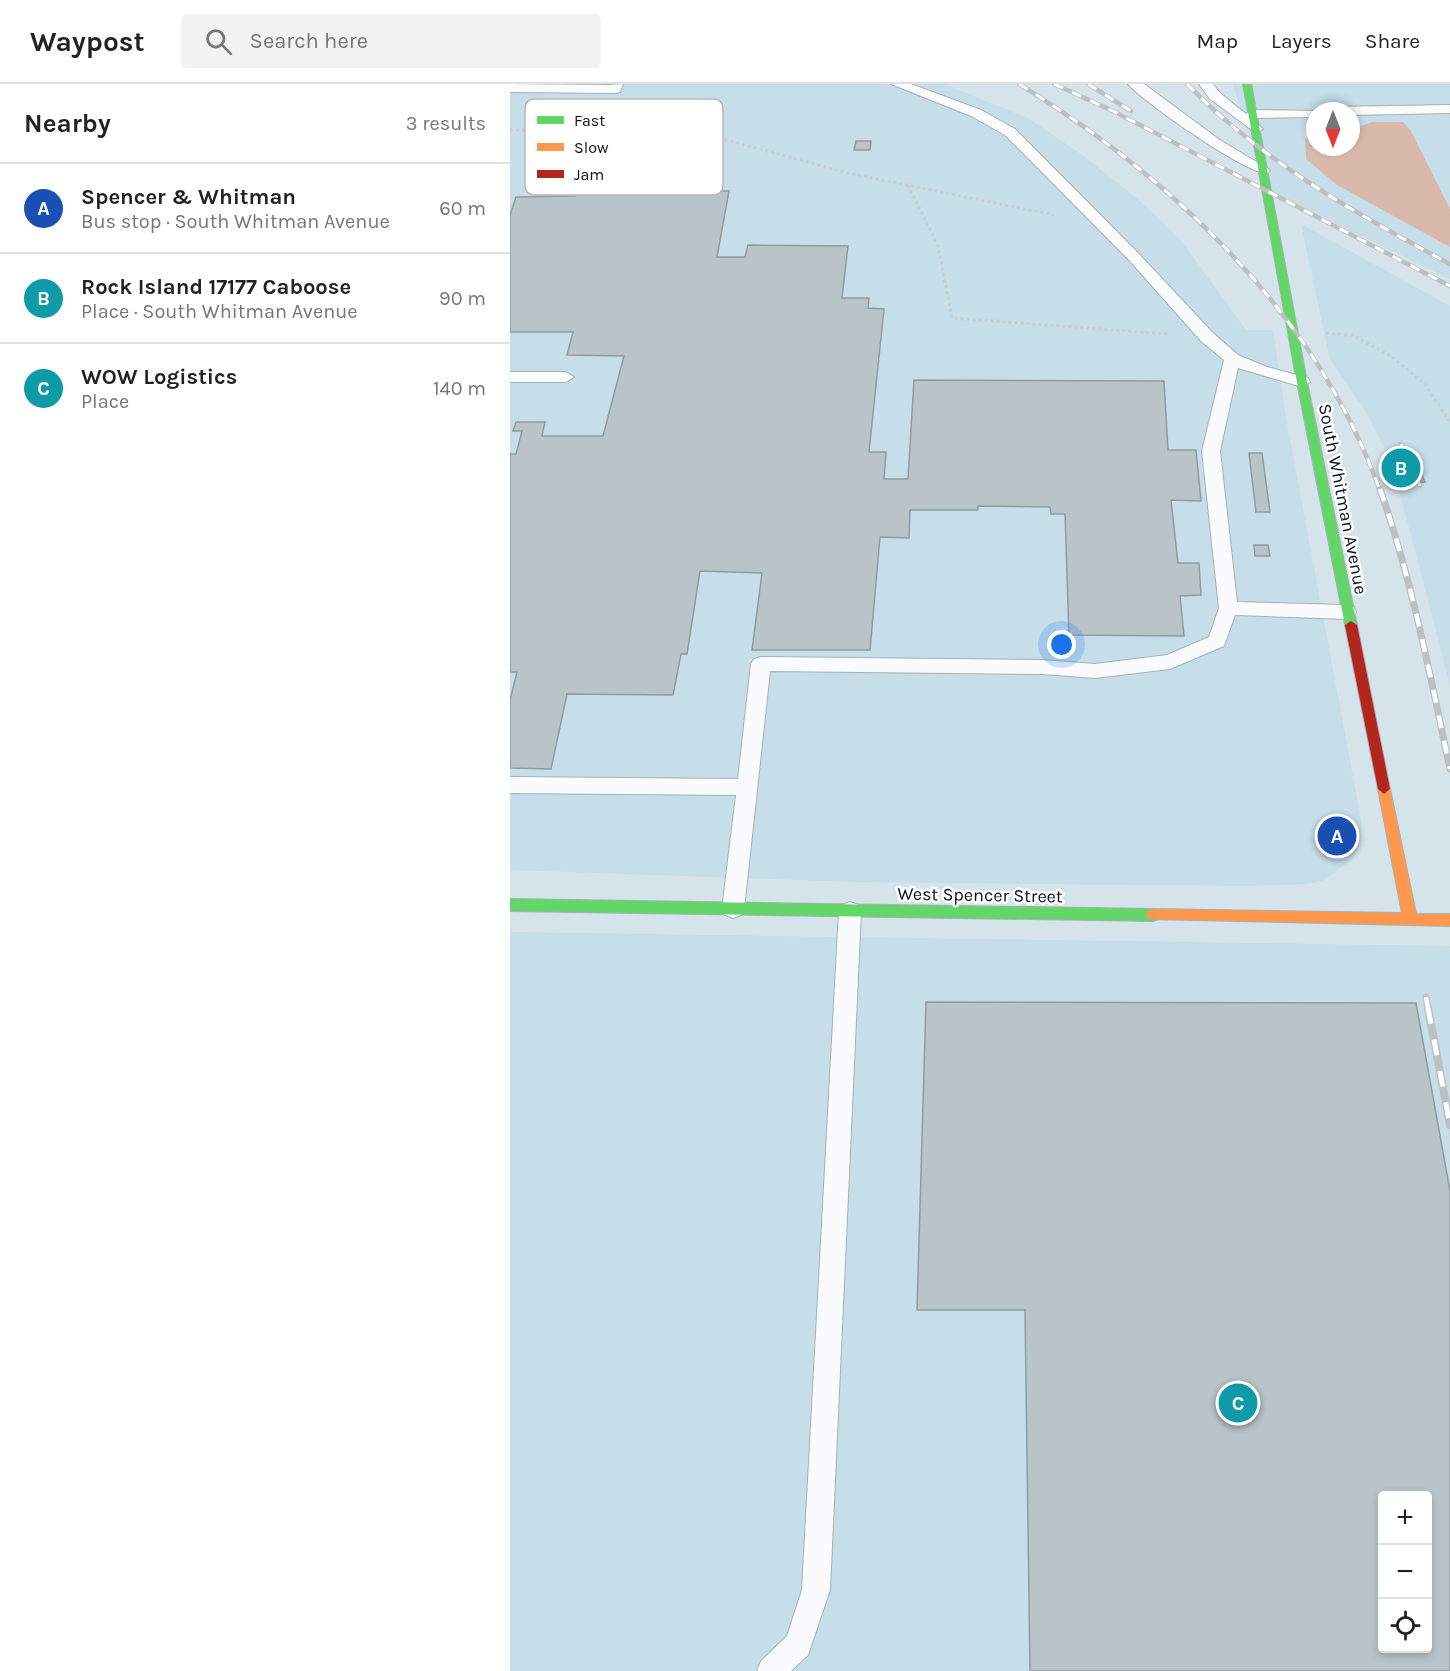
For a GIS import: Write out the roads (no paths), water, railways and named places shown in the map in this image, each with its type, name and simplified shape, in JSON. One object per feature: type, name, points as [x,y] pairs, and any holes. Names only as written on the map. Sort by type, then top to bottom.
[{"type":"street","name":"South Whitman Avenue","points":[[1247,84],[1302,382],[1410,920]]},
{"type":"street","name":"West Spencer Street","points":[[510,905],[1450,920]]},
{"type":"lane","points":[[510,88],[615,88],[616,84]]},
{"type":"lane","points":[[898,84],[976,113],[1010,132],[1102,225],[1207,337],[1233,359],[1261,371],[1302,382]]},
{"type":"lane","points":[[1136,84],[1215,143],[1263,170]]},
{"type":"lane","points":[[1206,84],[1215,96],[1256,129]]},
{"type":"lane","points":[[1360,111],[1450,109]]},
{"type":"lane","points":[[1253,114],[1306,112]]},
{"type":"lane","points":[[733,909],[761,664],[1042,667],[1095,671],[1170,662],[1217,641],[1228,608],[1211,451],[1233,359]]},
{"type":"lane","points":[[510,377],[566,377]]},
{"type":"lane","points":[[1228,608],[1347,612]]},
{"type":"lane","points":[[510,785],[747,787]]},
{"type":"lane","points":[[771,1671],[798,1645],[816,1590],[850,911]]},
{"type":"railway","points":[[1019,84],[1132,163],[1185,208],[1234,258],[1279,310],[1319,367],[1353,427],[1380,491]]},
{"type":"railway","points":[[1054,84],[1113,111],[1450,286]]},
{"type":"railway","points":[[1088,84],[1131,111]]},
{"type":"railway","points":[[1187,84],[1247,138],[1311,184],[1450,264]]},
{"type":"railway","points":[[1401,444],[1420,486]]},
{"type":"railway","points":[[1380,489],[1411,593],[1450,769]]},
{"type":"railway","points":[[1426,997],[1428,1009]]},
{"type":"railway","points":[[1428,1008],[1450,1125]]},
{"type":"place","name":"Rock Island 17177 Caboose","points":[[1401,468]]},
{"type":"place","name":"Spencer & Whitman","points":[[1337,836]]},
{"type":"place","name":"WOW Logistics","points":[[1238,1403]]}]
